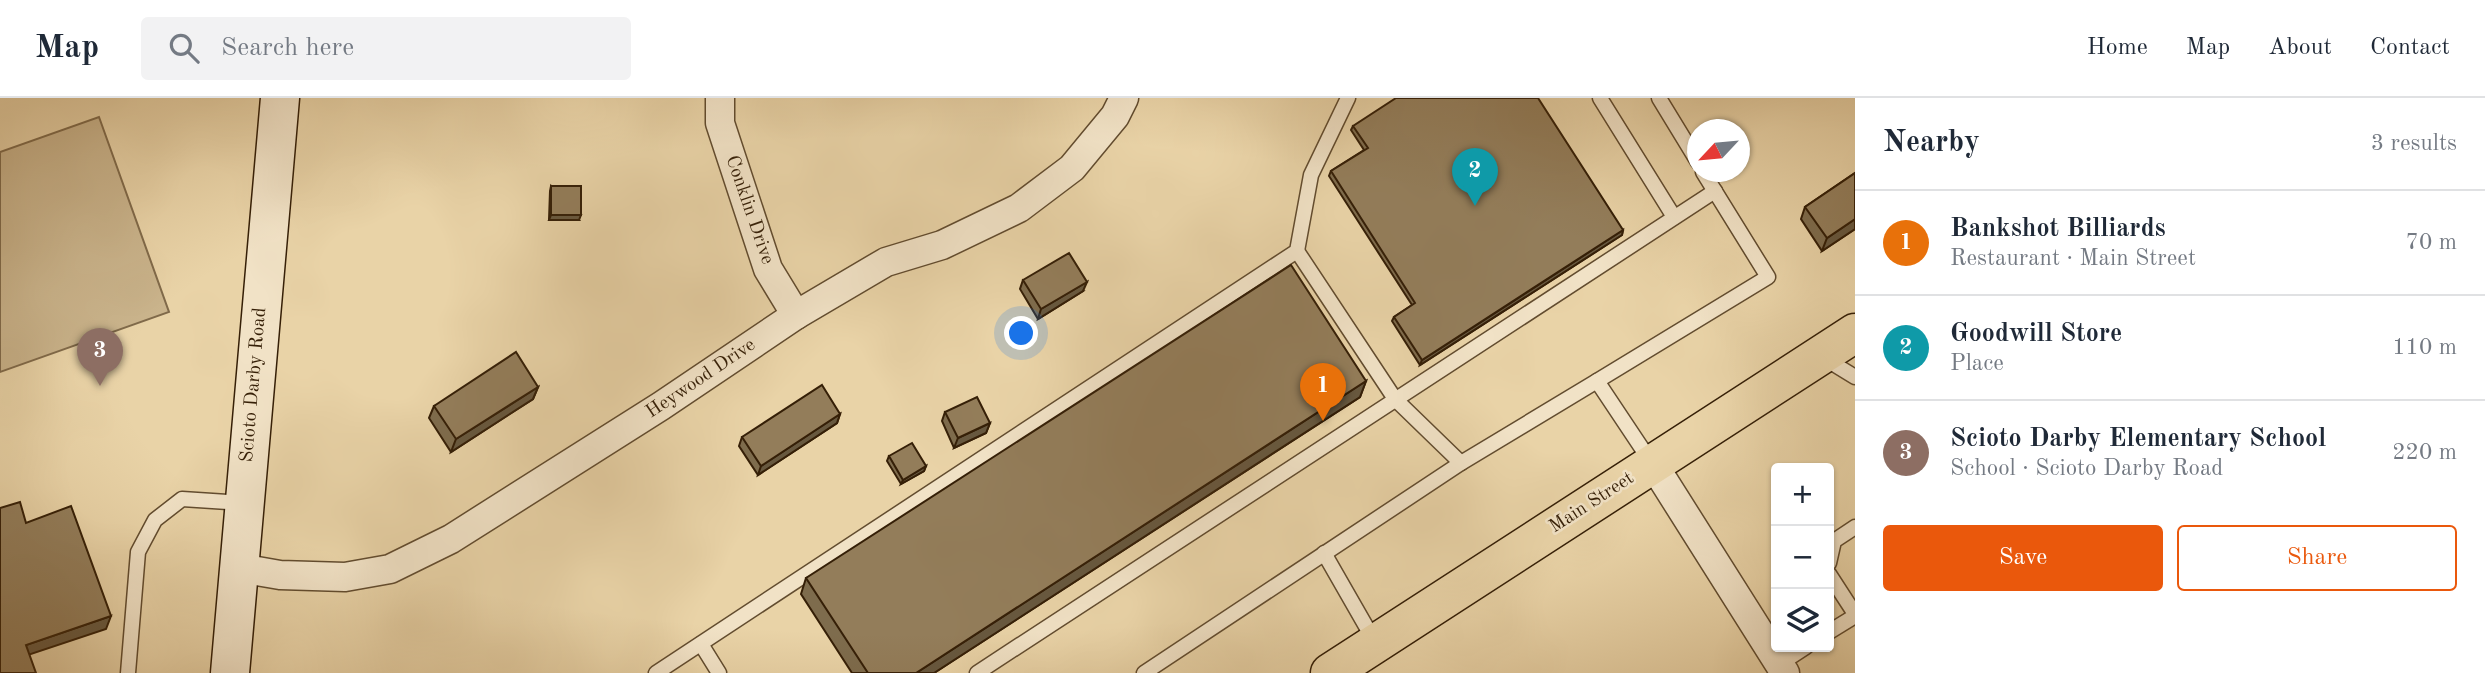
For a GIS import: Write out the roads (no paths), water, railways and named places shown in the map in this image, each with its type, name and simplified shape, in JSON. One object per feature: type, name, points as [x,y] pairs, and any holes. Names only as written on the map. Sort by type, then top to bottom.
[{"type":"main road","name":"Scioto Darby Road","points":[[230,673],[279,98]]},
{"type":"main road","name":"Main Street","points":[[1330,673],[1855,333]]},
{"type":"street","name":"Conklin Drive","points":[[720,98],[720,123],[768,269],[796,315]]},
{"type":"street","name":"Heywood Drive","points":[[239,568],[280,575],[345,577],[390,569],[473,525],[661,406],[796,315],[886,262],[942,245],[1019,208],[1072,168],[1115,116],[1124,98]]},
{"type":"street","points":[[1653,464],[1782,668]]},
{"type":"lane","points":[[1348,98],[1311,175],[1297,251],[1395,400],[1461,463]]},
{"type":"lane","points":[[1600,98],[1674,217]]},
{"type":"lane","points":[[1658,98],[1687,144]]},
{"type":"lane","points":[[1144,673],[1461,463],[1768,276],[1709,182]]},
{"type":"lane","points":[[977,673],[1715,191]]},
{"type":"lane","points":[[656,673],[1297,251]]},
{"type":"lane","points":[[1820,356],[1855,377]]},
{"type":"lane","points":[[1597,381],[1653,464]]},
{"type":"lane","points":[[128,673],[138,552],[155,520],[182,499],[243,503]]},
{"type":"lane","points":[[1834,541],[1855,527]]},
{"type":"lane","points":[[1324,554],[1376,643]]},
{"type":"lane","points":[[1834,581],[1855,615],[1834,629]]},
{"type":"lane","points":[[701,644],[719,673]]},
{"type":"lane","points":[[1782,668],[1801,652]]},
{"type":"place","name":"Goodwill Store","points":[[1475,206]]},
{"type":"place","name":"Scioto Darby Elementary School","points":[[100,386]]},
{"type":"place","name":"Bankshot Billiards","points":[[1323,421]]}]
